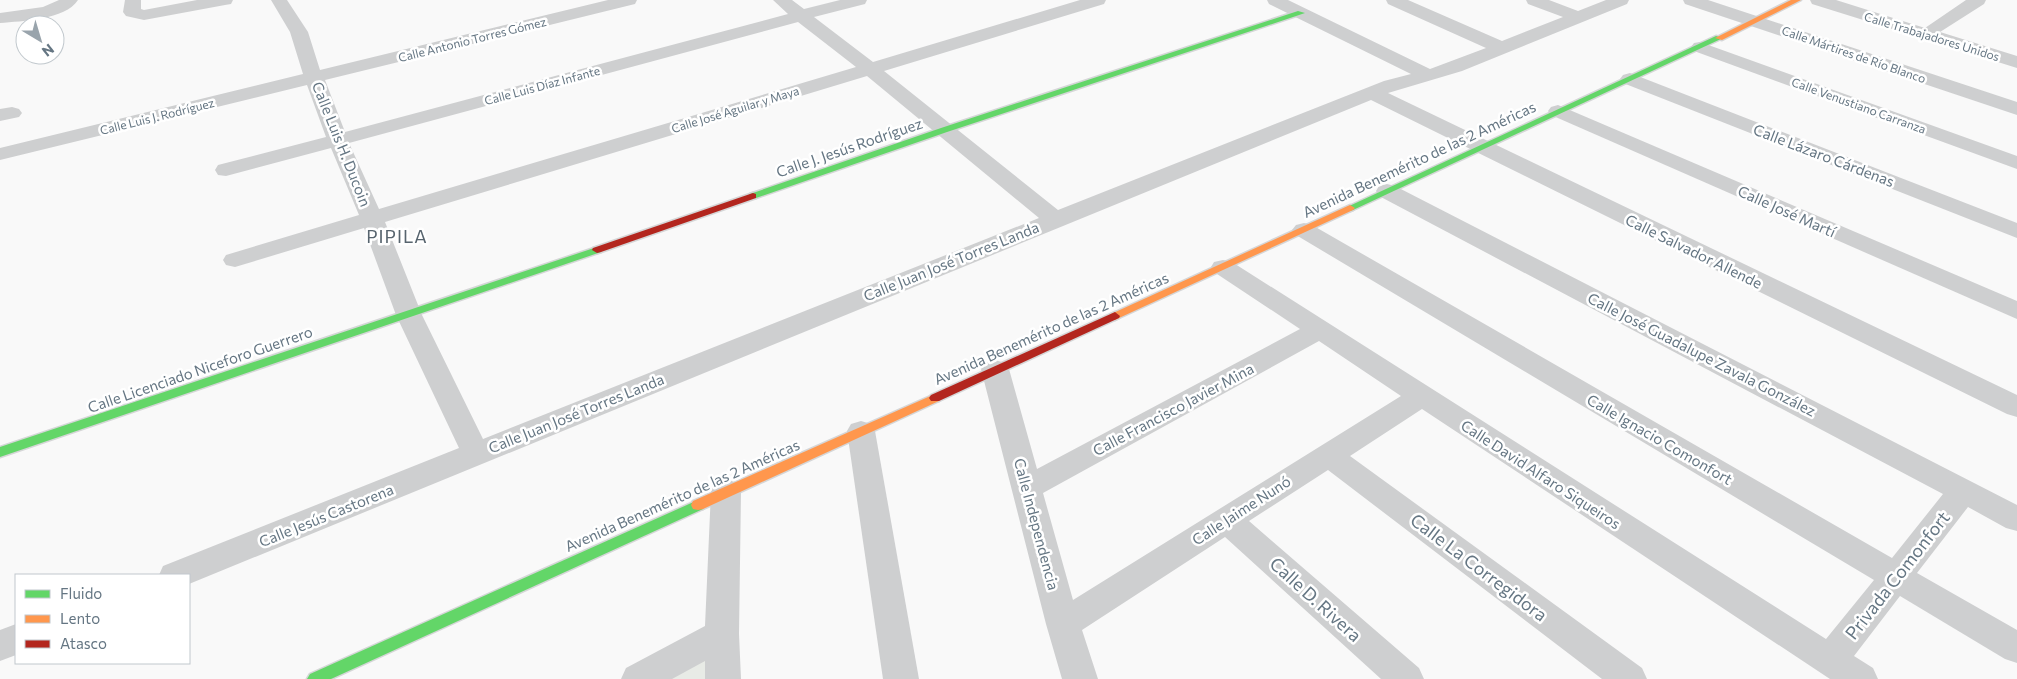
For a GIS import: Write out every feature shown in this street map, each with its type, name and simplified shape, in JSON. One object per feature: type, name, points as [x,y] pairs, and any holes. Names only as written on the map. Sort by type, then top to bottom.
[{"type":"street","points":[[132,6],[144,15],[225,0]]},
{"type":"street","name":"Calle Luis H. Ducoin","points":[[281,0],[300,32],[338,141],[372,219],[409,315],[476,454]]},
{"type":"street","name":"Calle Antonio Torres Gómez","points":[[315,78],[629,0]]},
{"type":"street","points":[[781,0],[870,69],[1055,219]]},
{"type":"street","name":"Calle Luis Díaz Infante","points":[[226,170],[859,0]]},
{"type":"street","name":"Calle José Aguilar y Maya","points":[[235,260],[1098,0]]},
{"type":"street","points":[[1275,0],[1429,76],[1621,0]]},
{"type":"street","points":[[1394,0],[1502,48]]},
{"type":"street","points":[[1534,0],[1578,17]]},
{"type":"street","name":"Calle Mártires de Río Blanco","points":[[1691,0],[2017,109]]},
{"type":"street","name":"Avenida Benemérito de las 2 Américas","points":[[315,679],[1304,230],[1756,21],[1797,0]]},
{"type":"street","name":"Calle Trabajadores Unidos","points":[[1818,0],[2017,62]]},
{"type":"street","name":"Calle Trabajadores Unidos","points":[[1842,0],[2017,55]]},
{"type":"street","points":[[1933,29],[1978,0]]},
{"type":"street","points":[[0,18],[63,4]]},
{"type":"street","name":"Calle J. Jesús Rodríguez","points":[[409,315],[944,130],[1301,13]]},
{"type":"street","name":"Calle Venustiano Carranza","points":[[1700,47],[2017,163]]},
{"type":"street","name":"Calle Juan José Torres Landa","points":[[476,454],[1400,81],[1429,76]]},
{"type":"street","name":"Calle Luis J. Rodríguez","points":[[0,154],[315,78]]},
{"type":"street","name":"Calle Lázaro Cárdenas","points":[[1630,79],[2017,231]]},
{"type":"street","name":"Calle Salvador Allende","points":[[1372,93],[2017,407]]},
{"type":"street","name":"Calle José Martí","points":[[1558,111],[2017,311]]},
{"type":"street","name":"Calle José Guadalupe Zavala González","points":[[1387,191],[2017,519]]},
{"type":"street","name":"Calle Ignacio Comonfort","points":[[1304,230],[2017,648]]},
{"type":"street","name":"Calle David Alfaro Siqueiros","points":[[1223,267],[1860,679]]},
{"type":"street","name":"Calle Licenciado Niceforo Guerrero","points":[[0,452],[409,315]]},
{"type":"street","name":"Calle Francisco Javier Mina","points":[[1027,488],[1319,330]]},
{"type":"street","name":"Calle Independencia","points":[[996,369],[1063,624],[1080,679]]},
{"type":"street","name":"Calle Jaime Nunó","points":[[1063,624],[1420,396]]},
{"type":"street","points":[[861,430],[901,679]]},
{"type":"street","name":"Calle Jesús Castorena","points":[[177,574],[476,454]]},
{"type":"street","name":"Calle La Corregidora","points":[[1328,455],[1630,679]]},
{"type":"street","name":"Privada Comonfort","points":[[1831,659],[1964,490]]},
{"type":"street","points":[[722,679],[726,491]]},
{"type":"street","name":"Calle D. Rivera","points":[[1227,520],[1406,679]]},
{"type":"street","points":[[639,679],[722,634]]},
{"type":"street","points":[[0,646],[15,640]]},
{"type":"shaded area","points":[[712,648],[711,679],[657,679]]},
{"type":"traffic: fast","points":[[753,196],[944,130],[1301,13]]},
{"type":"traffic: fast","points":[[1350,208],[1719,38]]},
{"type":"traffic: fast","points":[[0,452],[597,250]]},
{"type":"traffic: fast","points":[[315,679],[698,505]]},
{"type":"traffic: slow","points":[[1719,38],[1797,0]]},
{"type":"traffic: slow","points":[[1115,316],[1350,208]]},
{"type":"traffic: slow","points":[[698,505],[935,398]]},
{"type":"traffic: jam","points":[[597,250],[753,196]]},
{"type":"traffic: jam","points":[[935,398],[1115,316]]},
{"type":"district","name":"PIPILA","points":[[397,236]]}]
